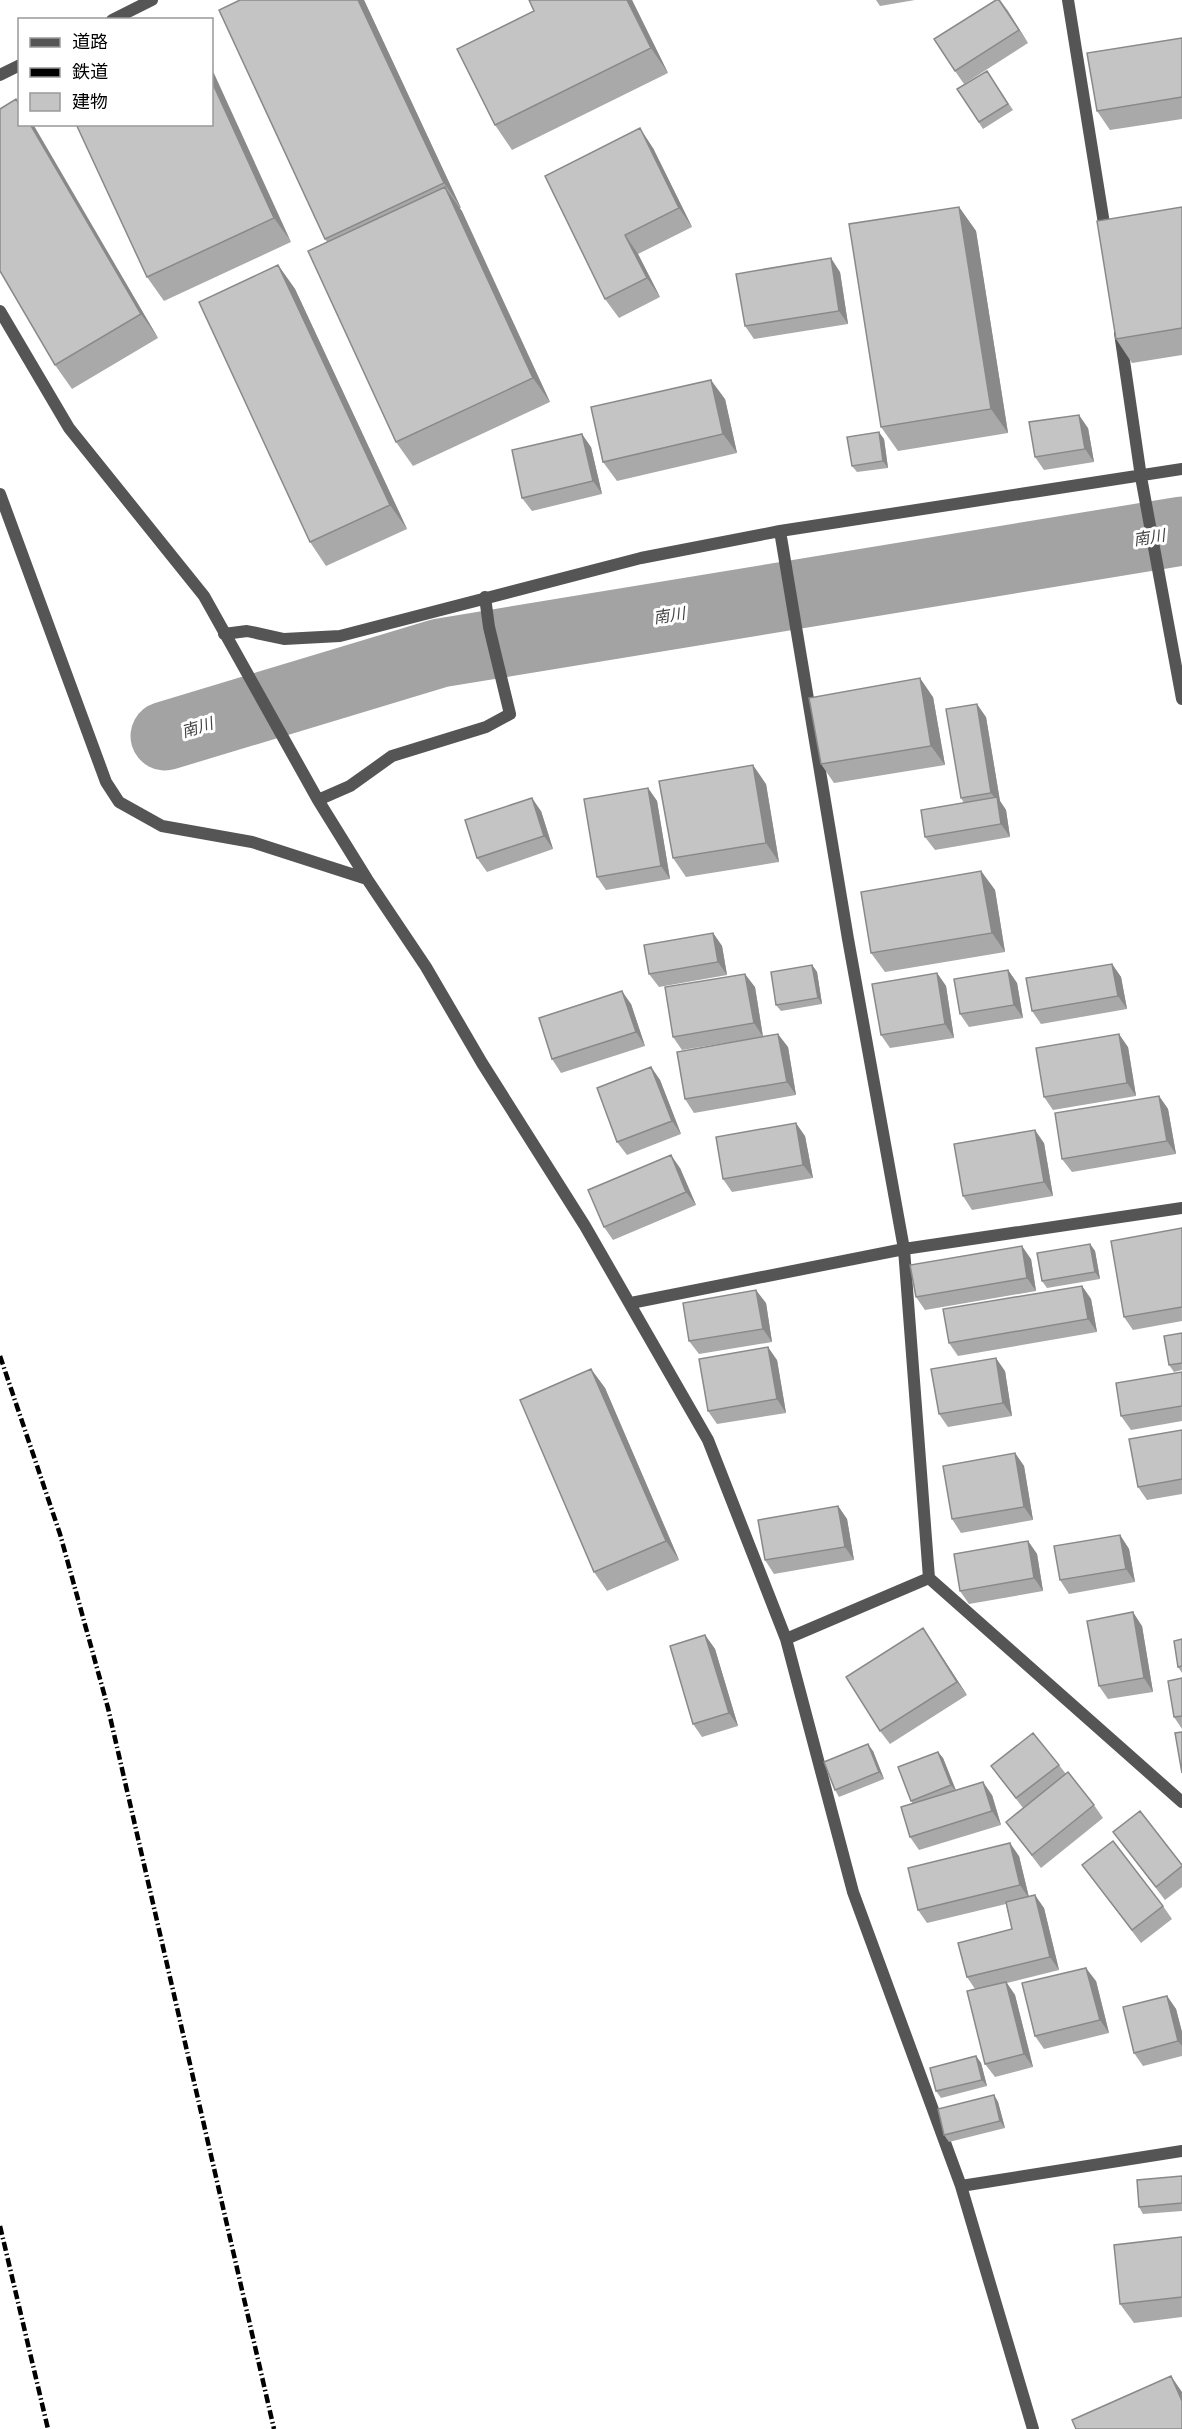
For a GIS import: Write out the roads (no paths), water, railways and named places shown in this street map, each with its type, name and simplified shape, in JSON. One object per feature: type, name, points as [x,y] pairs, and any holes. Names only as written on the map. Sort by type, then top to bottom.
[{"type":"street","points":[[116,18],[152,0]]},
{"type":"street","points":[[1068,0],[1108,246]]},
{"type":"street","points":[[0,75],[18,66]]},
{"type":"street","points":[[0,311],[69,428],[204,596],[318,800],[426,967],[631,1303],[708,1440],[786,1639],[853,1892],[961,2186],[1033,2429]]},
{"type":"street","points":[[1118,316],[1144,495],[1182,699]]},
{"type":"street","points":[[224,634],[247,631],[284,639],[340,636],[641,558],[780,531],[1182,469]]},
{"type":"street","points":[[0,494],[106,782],[119,802],[162,825],[252,842],[367,879]]},
{"type":"street","points":[[780,531],[848,939],[904,1250],[929,1578],[1182,1802]]},
{"type":"street","points":[[318,800],[350,786],[392,756],[486,727],[510,714],[489,627],[485,597]]},
{"type":"street","points":[[631,1303],[904,1250],[1182,1208]]},
{"type":"street","points":[[786,1639],[929,1578]]},
{"type":"street","points":[[961,2186],[1182,2151]]},
{"type":"waterway","name":"南川","points":[[165,736],[440,653],[1182,531]]},
{"type":"railway","points":[[0,1356],[60,1534],[108,1708],[274,2429]]},
{"type":"railway","points":[[0,2226],[48,2429]]}]
